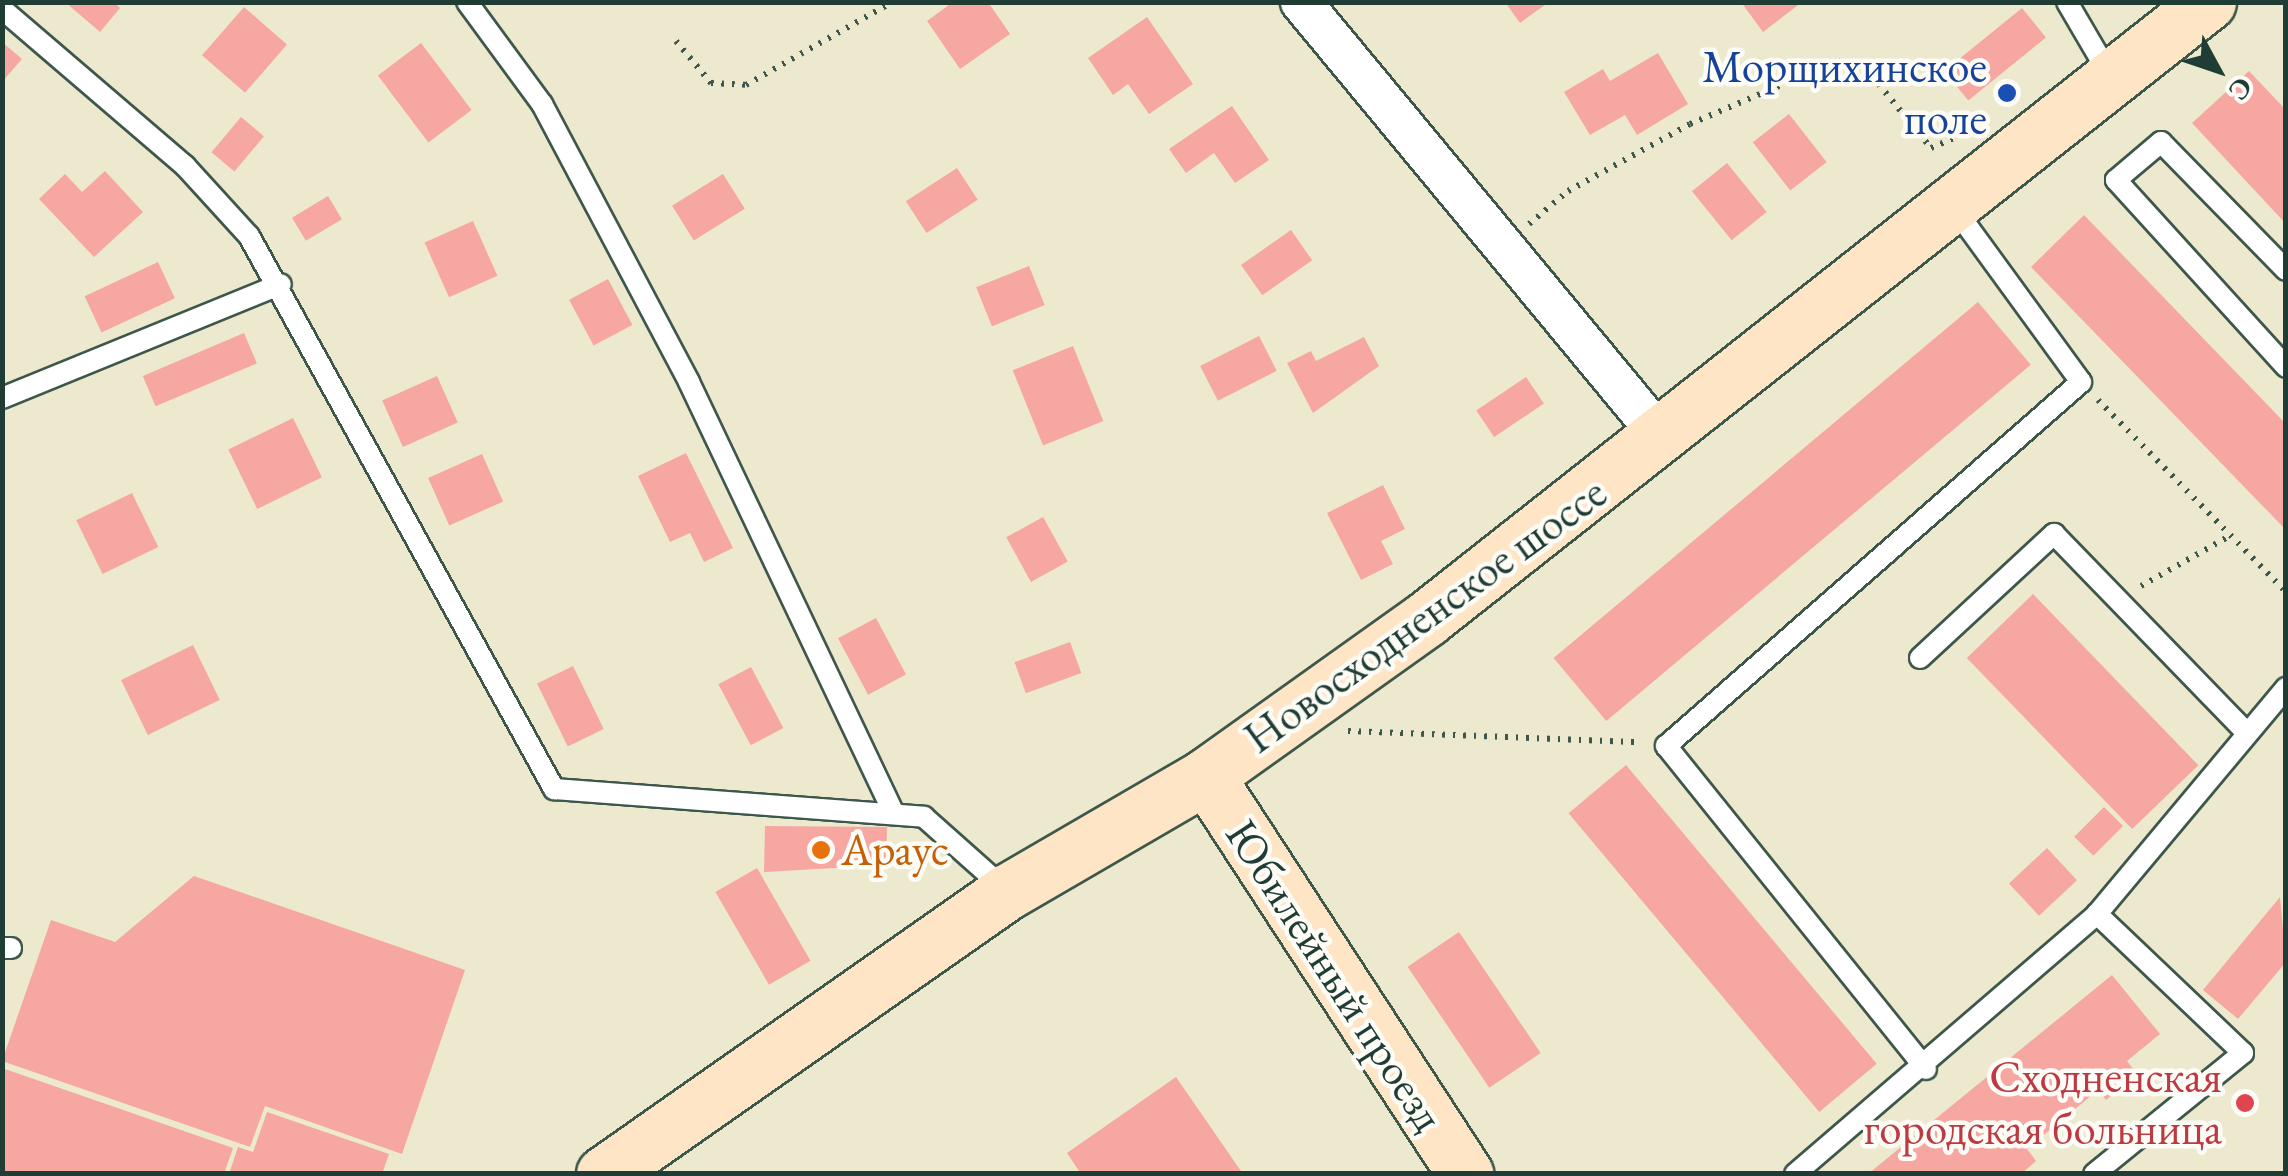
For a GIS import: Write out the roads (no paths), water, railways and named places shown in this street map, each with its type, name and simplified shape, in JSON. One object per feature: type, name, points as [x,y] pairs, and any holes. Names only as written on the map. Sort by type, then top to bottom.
[{"type":"street","points":[[1301,2],[1664,438]]},
{"type":"street","name":"Новосходненское шоссе","points":[[604,1174],[1008,892],[1206,776],[1664,438],[2208,2]]},
{"type":"street","name":"Юбилейный проезд","points":[[1206,776],[1465,1174]]},
{"type":"lane","points":[[466,2],[542,104],[680,364],[893,812]]},
{"type":"lane","points":[[2067,2],[2113,80]]},
{"type":"lane","points":[[2,9],[185,166],[281,284],[554,789],[924,817],[1008,892]]},
{"type":"lane","points":[[2286,270],[2160,142],[2116,180],[2286,367]]},
{"type":"lane","points":[[1926,1069],[1666,746],[2081,382],[1954,208]]},
{"type":"lane","points":[[2,398],[281,284]]},
{"type":"lane","points":[[1920,658],[2054,534],[2244,730]]},
{"type":"lane","points":[[1795,1174],[1926,1069],[2097,914],[2244,730],[2286,688]]},
{"type":"lane","points":[[2094,1174],[2242,1053],[2097,914]]},
{"type":"place","name":"Морщихинское поле","points":[[2007,93]]},
{"type":"place","name":"Араус","points":[[821,850]]},
{"type":"place","name":"Сходненская городская больница","points":[[2245,1103]]}]
